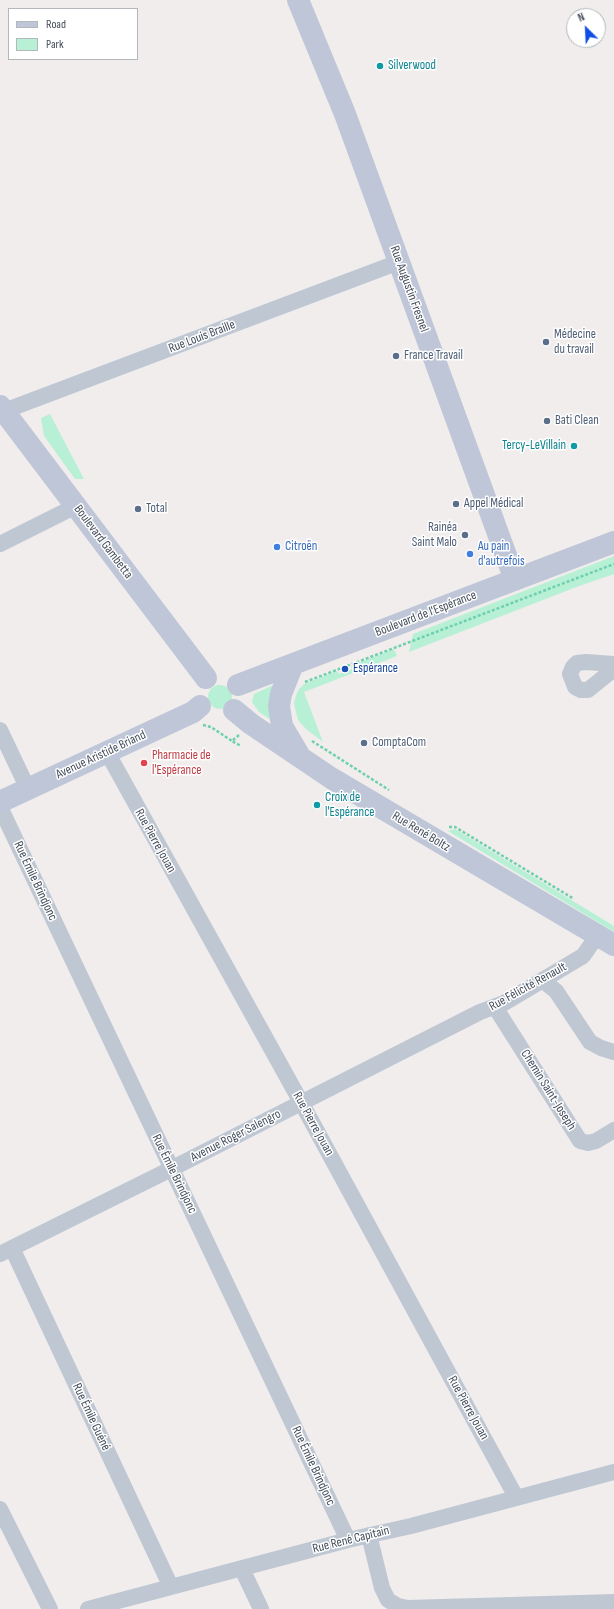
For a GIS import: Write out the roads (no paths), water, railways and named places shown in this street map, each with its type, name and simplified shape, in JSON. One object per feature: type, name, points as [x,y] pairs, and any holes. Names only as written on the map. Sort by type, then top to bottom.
[{"type":"main road","name":"Rue Augustin Fresnel","points":[[298,0],[345,114],[515,580]]},
{"type":"main road","name":"Boulevard Gambetta","points":[[2,409],[206,678]]},
{"type":"main road","name":"Boulevard de l'Espérance","points":[[238,685],[298,673],[515,580],[614,542]]},
{"type":"main road","points":[[298,673],[281,694],[279,706],[282,726],[302,758]]},
{"type":"main road","points":[[212,675],[227,675],[238,685],[240,698],[234,710],[222,716],[216,716],[204,711],[200,706],[197,694],[201,683],[206,678],[212,675]]},
{"type":"main road","name":"Avenue Aristide Briand","points":[[0,802],[181,718],[193,712],[200,706]]},
{"type":"main road","name":"Rue René Boltz","points":[[234,710],[251,724],[331,778],[606,941]]},
{"type":"street","name":"Rue Louis Braille","points":[[2,409],[399,262]]},
{"type":"street","points":[[0,544],[76,506]]},
{"type":"street","points":[[614,664],[586,662],[577,663],[573,667],[570,674],[575,687],[581,690],[588,690],[614,669]]},
{"type":"street","points":[[0,730],[28,789]]},
{"type":"street","name":"Rue Pierre Jouan","points":[[107,752],[516,1497]]},
{"type":"street","name":"Rue Émile Brindjonc","points":[[0,807],[348,1540]]},
{"type":"street","name":"Rue Félicité Renault","points":[[429,1038],[480,1012],[496,1007],[606,941]]},
{"type":"street","points":[[542,980],[556,991],[590,1042],[601,1048],[614,1052]]},
{"type":"street","name":"Chemin Saint-Joseph","points":[[496,1007],[580,1141],[588,1143],[596,1141],[614,1130]]},
{"type":"street","name":"Avenue Roger Salengro","points":[[6,1251],[172,1169],[429,1038]]},
{"type":"street","name":"Rue Émile Guéné","points":[[6,1251],[171,1587]]},
{"type":"street","name":"Rue René Capitain","points":[[88,1609],[348,1540],[410,1526],[614,1472]]},
{"type":"street","points":[[0,1509],[50,1609]]},
{"type":"street","points":[[369,1535],[382,1588],[388,1600],[398,1606],[408,1608],[614,1602]]},
{"type":"street","points":[[242,1569],[261,1609]]},
{"type":"place","name":"Silverwood","points":[[380,66]]},
{"type":"place","name":"Médecine du travail","points":[[546,342]]},
{"type":"place","name":"France Travail","points":[[396,356]]},
{"type":"place","name":"Bati Clean","points":[[547,421]]},
{"type":"place","name":"Tercy-LeVillain","points":[[574,446]]},
{"type":"place","name":"Appel Médical","points":[[456,504]]},
{"type":"place","name":"Total","points":[[138,509]]},
{"type":"place","name":"Rainéa Saint Malo","points":[[465,535]]},
{"type":"place","name":"Citroën","points":[[277,547]]},
{"type":"place","name":"Au pain d'autrefois","points":[[470,554]]},
{"type":"place","name":"Espérance","points":[[345,669]]},
{"type":"place","name":"ComptaCom","points":[[364,743]]},
{"type":"place","name":"Pharmacie de l'Espérance","points":[[144,763]]},
{"type":"place","name":"Croix de l'Espérance","points":[[317,805]]}]
